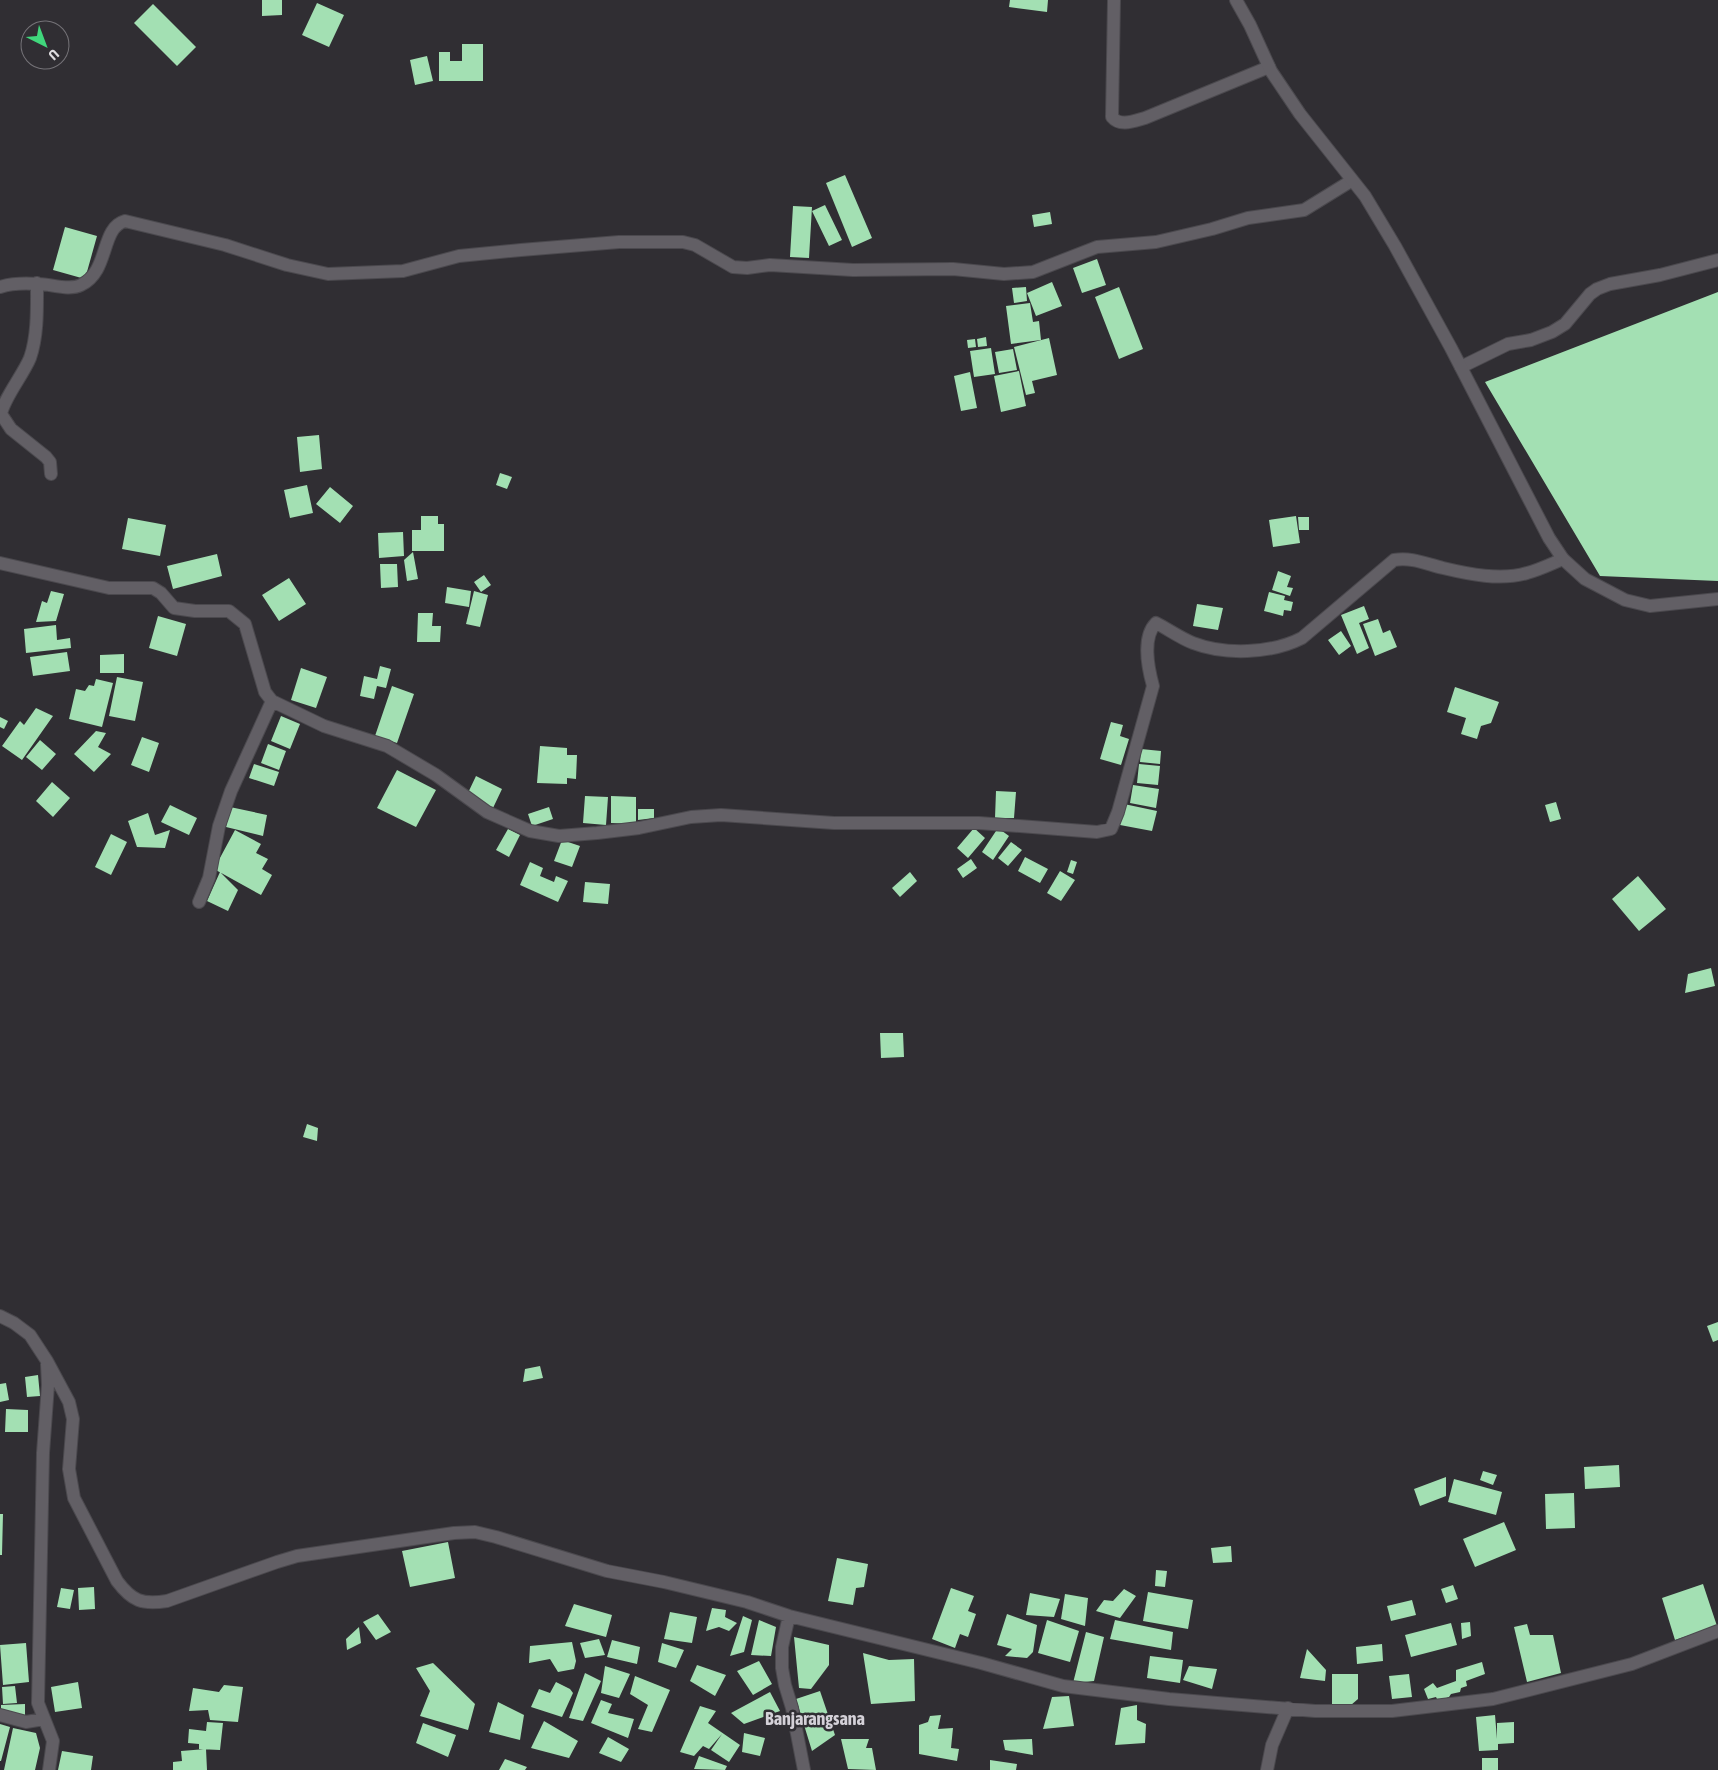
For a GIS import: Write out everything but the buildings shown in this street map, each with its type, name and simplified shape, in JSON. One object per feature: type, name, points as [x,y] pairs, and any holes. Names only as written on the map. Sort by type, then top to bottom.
[{"type":"street","points":[[1114,0],[1112,117],[1116,121],[1124,123],[1145,118],[1269,67]]},
{"type":"street","points":[[1236,0],[1250,25],[1269,67],[1300,114],[1364,196],[1395,246],[1461,367],[1549,538],[1563,559],[1586,579],[1625,600],[1650,606],[1718,599]]},
{"type":"street","points":[[0,286],[37,283],[74,288],[82,285],[97,272],[110,234],[120,222],[125,221],[226,245],[287,265],[328,274],[403,272],[460,256],[619,242],[683,242],[696,245],[733,267],[747,268],[770,265],[852,270],[953,269],[1004,274],[1033,272],[1097,247],[1156,242],[1212,230],[1248,218],[1304,210],[1351,181]]},
{"type":"street","points":[[1461,367],[1508,344],[1531,340],[1552,332],[1564,324],[1590,294],[1597,289],[1610,284],[1660,275],[1718,260]]},
{"type":"street","points":[[37,283],[34,334],[30,356],[20,379],[2,407],[1,414],[11,429],[46,457],[50,462],[52,474]]},
{"type":"street","points":[[0,563],[109,588],[152,588],[161,593],[174,608],[229,611],[245,624],[248,630],[265,692],[272,700],[324,726],[387,746],[436,775],[487,812],[530,831],[559,836],[639,828],[691,818],[721,815],[834,824],[979,824],[1097,832],[1111,829],[1118,812],[1153,686],[1148,670],[1147,656],[1150,632],[1156,623],[1191,643],[1221,651],[1251,651],[1286,644],[1302,638],[1394,560],[1421,561],[1442,568],[1489,577],[1525,574],[1563,559]]},
{"type":"street","points":[[199,902],[209,878],[219,826],[231,792],[272,700]]},
{"type":"street","points":[[0,1316],[23,1328],[36,1342],[72,1409],[69,1469],[74,1498],[117,1581],[125,1592],[137,1600],[152,1603],[167,1601],[277,1562],[311,1553],[454,1533],[475,1532],[607,1571],[664,1582],[747,1602],[790,1616],[981,1663],[1063,1686],[1169,1699],[1315,1711],[1392,1711],[1493,1699],[1632,1664],[1718,1631]]},
{"type":"street","points":[[47,1361],[48,1385],[43,1453],[38,1703],[53,1741],[50,1770]]},
{"type":"street","points":[[790,1616],[782,1647],[782,1668],[784,1685],[792,1708],[804,1770]]},
{"type":"street","points":[[1267,1770],[1272,1744],[1288,1708]]},
{"type":"street","points":[[0,1715],[26,1722],[44,1719]]},
{"type":"district","name":"Banjarangsana","points":[[815,1718]]}]
